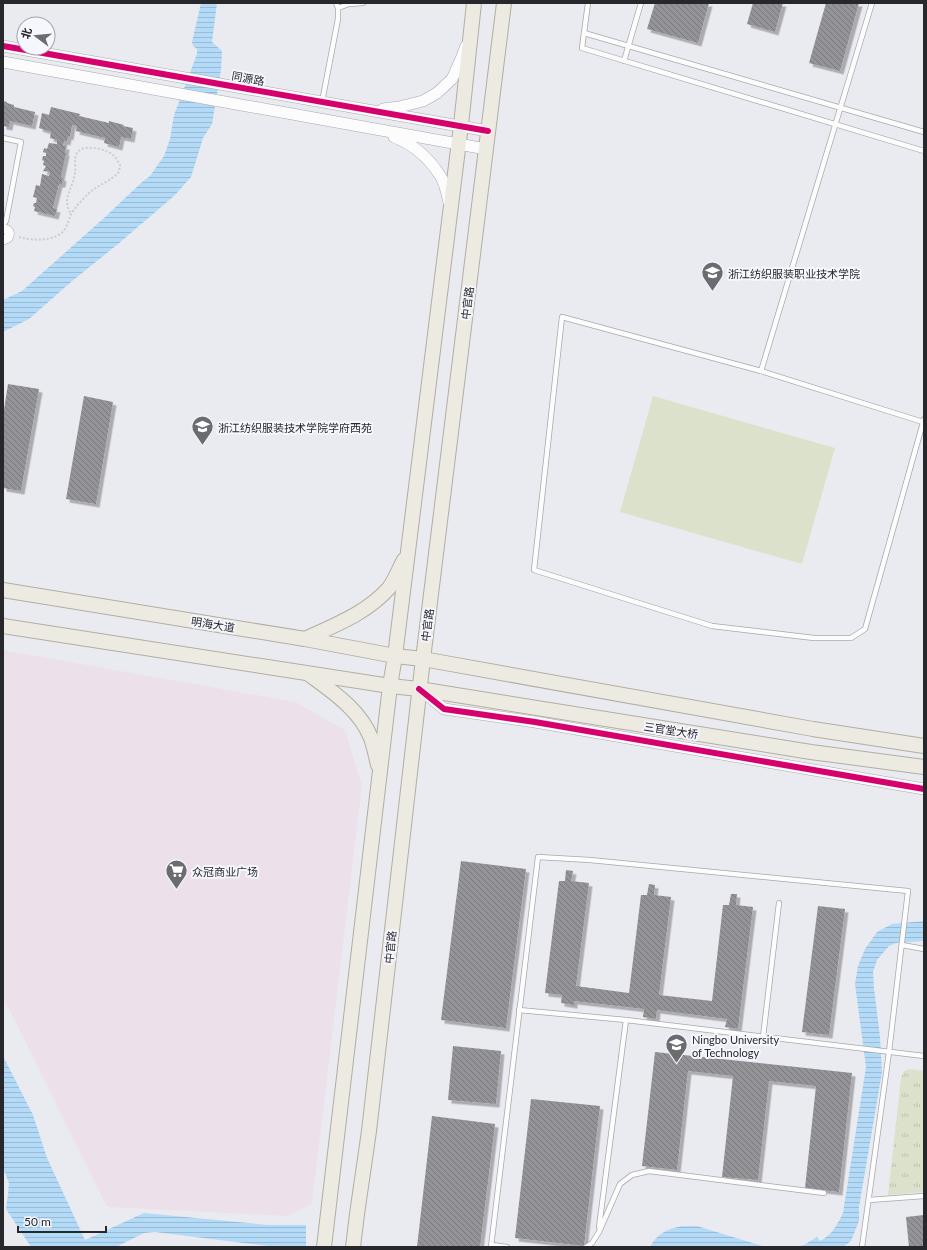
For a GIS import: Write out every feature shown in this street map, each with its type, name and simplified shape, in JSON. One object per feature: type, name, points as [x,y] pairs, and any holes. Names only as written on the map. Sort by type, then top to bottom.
[{"type":"main road","points":[[324,1247],[390,686],[396,656],[461,126],[474,3]]},
{"type":"main road","name":"中官路","points":[[353,1247],[356,1214],[369,1131],[419,689],[504,3]]},
{"type":"main road","points":[[305,639],[352,618],[368,607],[390,587],[408,551]]},
{"type":"main road","name":"明海大道","points":[[3,590],[305,639],[396,656],[423,659]]},
{"type":"main road","points":[[3,626],[390,686],[419,689]]},
{"type":"main road","points":[[423,659],[813,729],[924,746]]},
{"type":"main road","points":[[306,672],[340,696],[360,719],[371,738],[380,774]]},
{"type":"main road","name":"三官堂大桥","points":[[419,689],[811,752],[924,767]]},
{"type":"street","points":[[371,110],[399,107],[424,101],[437,93],[452,78],[461,59],[471,30]]},
{"type":"street","name":"同源路","points":[[3,46],[488,131]]},
{"type":"street","points":[[3,62],[486,149]]},
{"type":"street","points":[[369,127],[407,142],[425,157],[439,174],[445,187],[450,208]]},
{"type":"street","points":[[419,689],[444,709],[535,722],[924,789]]},
{"type":"lane","points":[[322,102],[338,19],[337,5],[363,3]]},
{"type":"lane","points":[[588,3],[582,48],[924,151]]},
{"type":"lane","points":[[624,61],[641,3]]},
{"type":"lane","points":[[762,371],[872,3]]},
{"type":"lane","points":[[584,33],[924,132]]},
{"type":"lane","points":[[3,138],[21,142],[6,221],[3,226]]},
{"type":"lane","points":[[562,317],[762,371],[923,420],[865,630],[851,638],[814,638],[712,626],[534,570],[562,317]]},
{"type":"lane","points":[[507,1247],[491,1246],[538,857],[590,860],[908,891],[890,1052],[862,1247]]},
{"type":"lane","points":[[764,1037],[779,903]]},
{"type":"lane","points":[[902,945],[924,949]]},
{"type":"lane","points":[[519,1010],[626,1020],[924,1056]]},
{"type":"lane","points":[[599,1232],[626,1020]]},
{"type":"lane","points":[[586,1247],[592,1243],[599,1232],[620,1184],[632,1175],[649,1171],[824,1193]]},
{"type":"lane","points":[[868,1200],[924,1196]]},
{"type":"path","points":[[5,234],[26,239],[51,238],[62,232],[68,224],[71,214],[90,192],[109,181],[120,172],[120,165],[113,155],[93,147],[87,148],[76,154],[74,178],[68,191],[67,204],[68,210],[71,214]]},
{"type":"shaded area","name":"众冠商业广场","points":[[3,650],[296,702],[345,730],[362,785],[312,1204],[288,1216],[107,1207],[3,997]]},
{"type":"green space","points":[[653,396],[835,448],[802,564],[620,512]]},
{"type":"green space","points":[[909,1069],[924,1071],[924,1192],[888,1195],[901,1078],[904,1071]]},
{"type":"water","points":[[201,3],[217,3],[212,42],[222,51],[221,70],[212,124],[203,138],[191,177],[174,196],[29,319],[3,332],[3,300],[22,291],[104,218],[150,176],[164,156],[170,139],[174,115],[197,54],[197,49],[193,46],[192,42]]},
{"type":"water","points":[[924,921],[924,941],[896,943],[889,946],[877,960],[873,972],[882,1072],[859,1207],[859,1221],[851,1241],[843,1247],[795,1247],[804,1245],[817,1237],[820,1241],[824,1239],[834,1229],[843,1213],[866,1067],[855,984],[858,966],[865,949],[877,932],[892,924]]},
{"type":"water","points":[[3,1056],[33,1115],[47,1158],[85,1240],[144,1213],[268,1225],[306,1225],[306,1247],[269,1246],[155,1232],[144,1233],[116,1247],[31,1247],[6,1209],[9,1183],[3,1168]]},
{"type":"water","points":[[682,1226],[697,1226],[766,1247],[650,1247],[656,1238],[663,1232]]},
{"type":"building","points":[[655,3],[709,3],[698,43],[647,29]]},
{"type":"building","points":[[753,3],[783,3],[775,32],[747,24]]},
{"type":"building","points":[[826,3],[859,3],[840,71],[809,63]]},
{"type":"building","points":[[3,101],[14,105],[14,107],[35,112],[32,126],[10,121],[9,127],[3,126]]},
{"type":"building","points":[[51,107],[80,114],[79,116],[109,123],[109,121],[133,128],[131,139],[121,137],[119,147],[104,143],[105,138],[76,131],[77,126],[72,125],[70,137],[68,136],[67,142],[64,141],[63,146],[66,146],[66,153],[61,177],[63,178],[62,184],[59,184],[53,208],[57,209],[55,216],[34,211],[35,207],[33,206],[34,203],[36,203],[37,198],[33,197],[36,185],[40,186],[42,174],[49,176],[50,172],[43,171],[46,166],[43,165],[44,161],[42,160],[43,156],[46,156],[46,153],[43,152],[44,148],[47,149],[49,143],[57,144],[57,140],[50,138],[51,132],[39,128],[42,113],[49,115]]},
{"type":"building","points":[[8,384],[39,389],[21,491],[3,488],[3,416]]},
{"type":"building","points":[[84,396],[113,402],[96,504],[66,499]]},
{"type":"building","points":[[461,861],[526,869],[506,1028],[441,1020]]},
{"type":"building","points":[[566,870],[573,871],[571,881],[589,883],[576,986],[629,993],[641,895],[647,895],[649,884],[655,885],[654,895],[671,897],[659,995],[712,1001],[723,905],[729,905],[731,894],[737,894],[736,905],[753,907],[738,1029],[725,1027],[727,1019],[657,1010],[656,1019],[643,1017],[644,1009],[574,1001],[574,1005],[561,1003],[562,995],[545,993],[559,881],[565,881]]},
{"type":"building","points":[[818,906],[845,909],[829,1035],[802,1032]]},
{"type":"building","points":[[453,1046],[501,1051],[496,1104],[448,1100]]},
{"type":"building","points":[[655,1052],[852,1073],[839,1192],[805,1188],[816,1086],[769,1081],[758,1180],[722,1177],[733,1076],[688,1071],[677,1170],[642,1166]]},
{"type":"building","points":[[531,1099],[600,1106],[584,1246],[515,1238]]},
{"type":"building","points":[[432,1116],[495,1124],[480,1247],[417,1247]]},
{"type":"building","points":[[924,1215],[924,1247],[909,1247],[906,1217]]},
{"type":"cycle path","points":[[3,46],[488,131]]},
{"type":"cycle path","points":[[419,689],[444,709],[535,722],[924,789]]},
{"type":"place","name":"浙江纺织服装职业技术学院","points":[[713,292]]},
{"type":"place","name":"浙江纺织服装技术学院学府西苑","points":[[203,446]]},
{"type":"place","name":"众冠商业广场","points":[[176,890]]},
{"type":"place","name":"Ningbo University of Technology","points":[[676,1064]]}]
